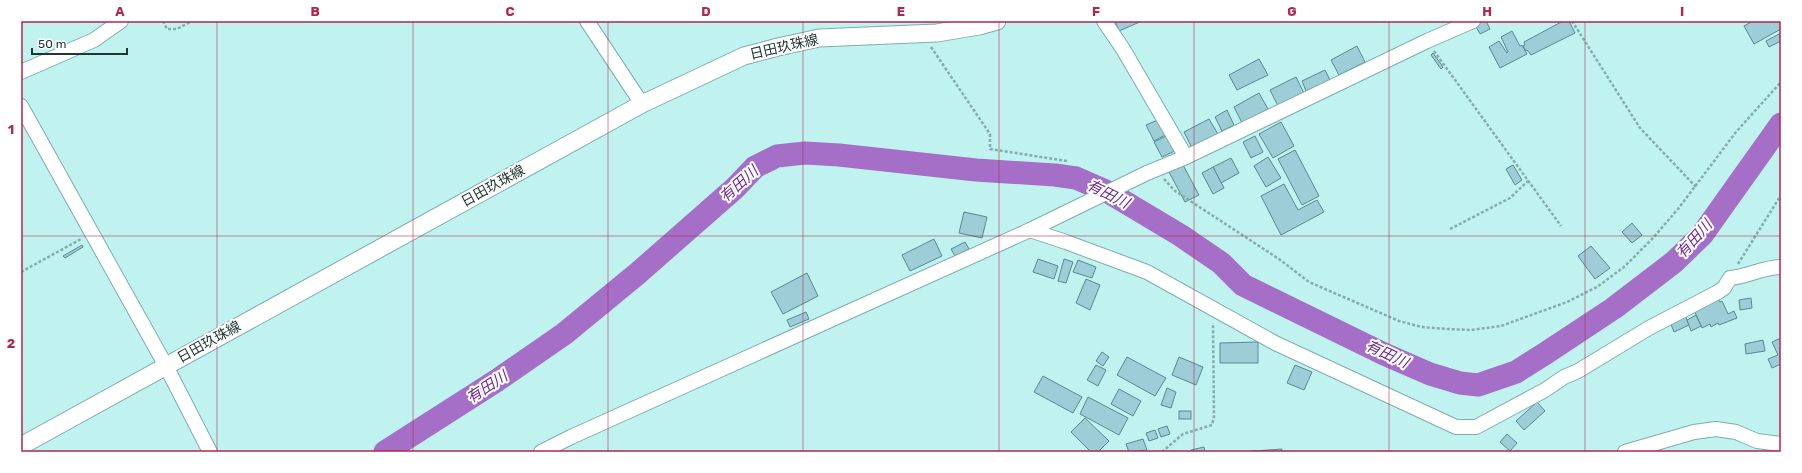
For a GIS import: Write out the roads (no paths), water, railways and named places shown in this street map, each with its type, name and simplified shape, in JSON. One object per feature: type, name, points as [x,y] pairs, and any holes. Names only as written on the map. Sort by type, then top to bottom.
[{"type":"main road","name":"日田玖珠線","points":[[21,446],[642,104],[744,56],[778,46],[819,38],[936,33],[979,26],[997,21]]},
{"type":"street","points":[[21,72],[94,40],[121,21]]},
{"type":"street","points":[[586,21],[642,104]]},
{"type":"street","points":[[1104,21],[1123,49],[1186,157]]},
{"type":"street","points":[[541,452],[614,417],[1035,228],[1426,41],[1473,21]]},
{"type":"street","points":[[21,106],[166,366],[210,452]]},
{"type":"street","points":[[1035,228],[1066,242],[1147,272],[1275,343],[1456,427],[1476,427],[1545,390],[1564,377],[1578,371],[1649,328],[1718,292],[1724,288],[1730,278],[1771,267],[1781,267]]},
{"type":"street","points":[[1625,452],[1694,432],[1716,429],[1736,432],[1757,441],[1781,444]]},
{"type":"waterway","name":"有田川","points":[[385,452],[496,381],[564,334],[637,274],[735,188],[755,167],[777,156],[805,153],[839,155],[976,170],[1055,175],[1076,178],[1108,192],[1180,235],[1221,263],[1243,285],[1384,354],[1430,374],[1460,383],[1478,385],[1516,372],[1614,308],[1674,262],[1702,235],[1781,124]]}]
